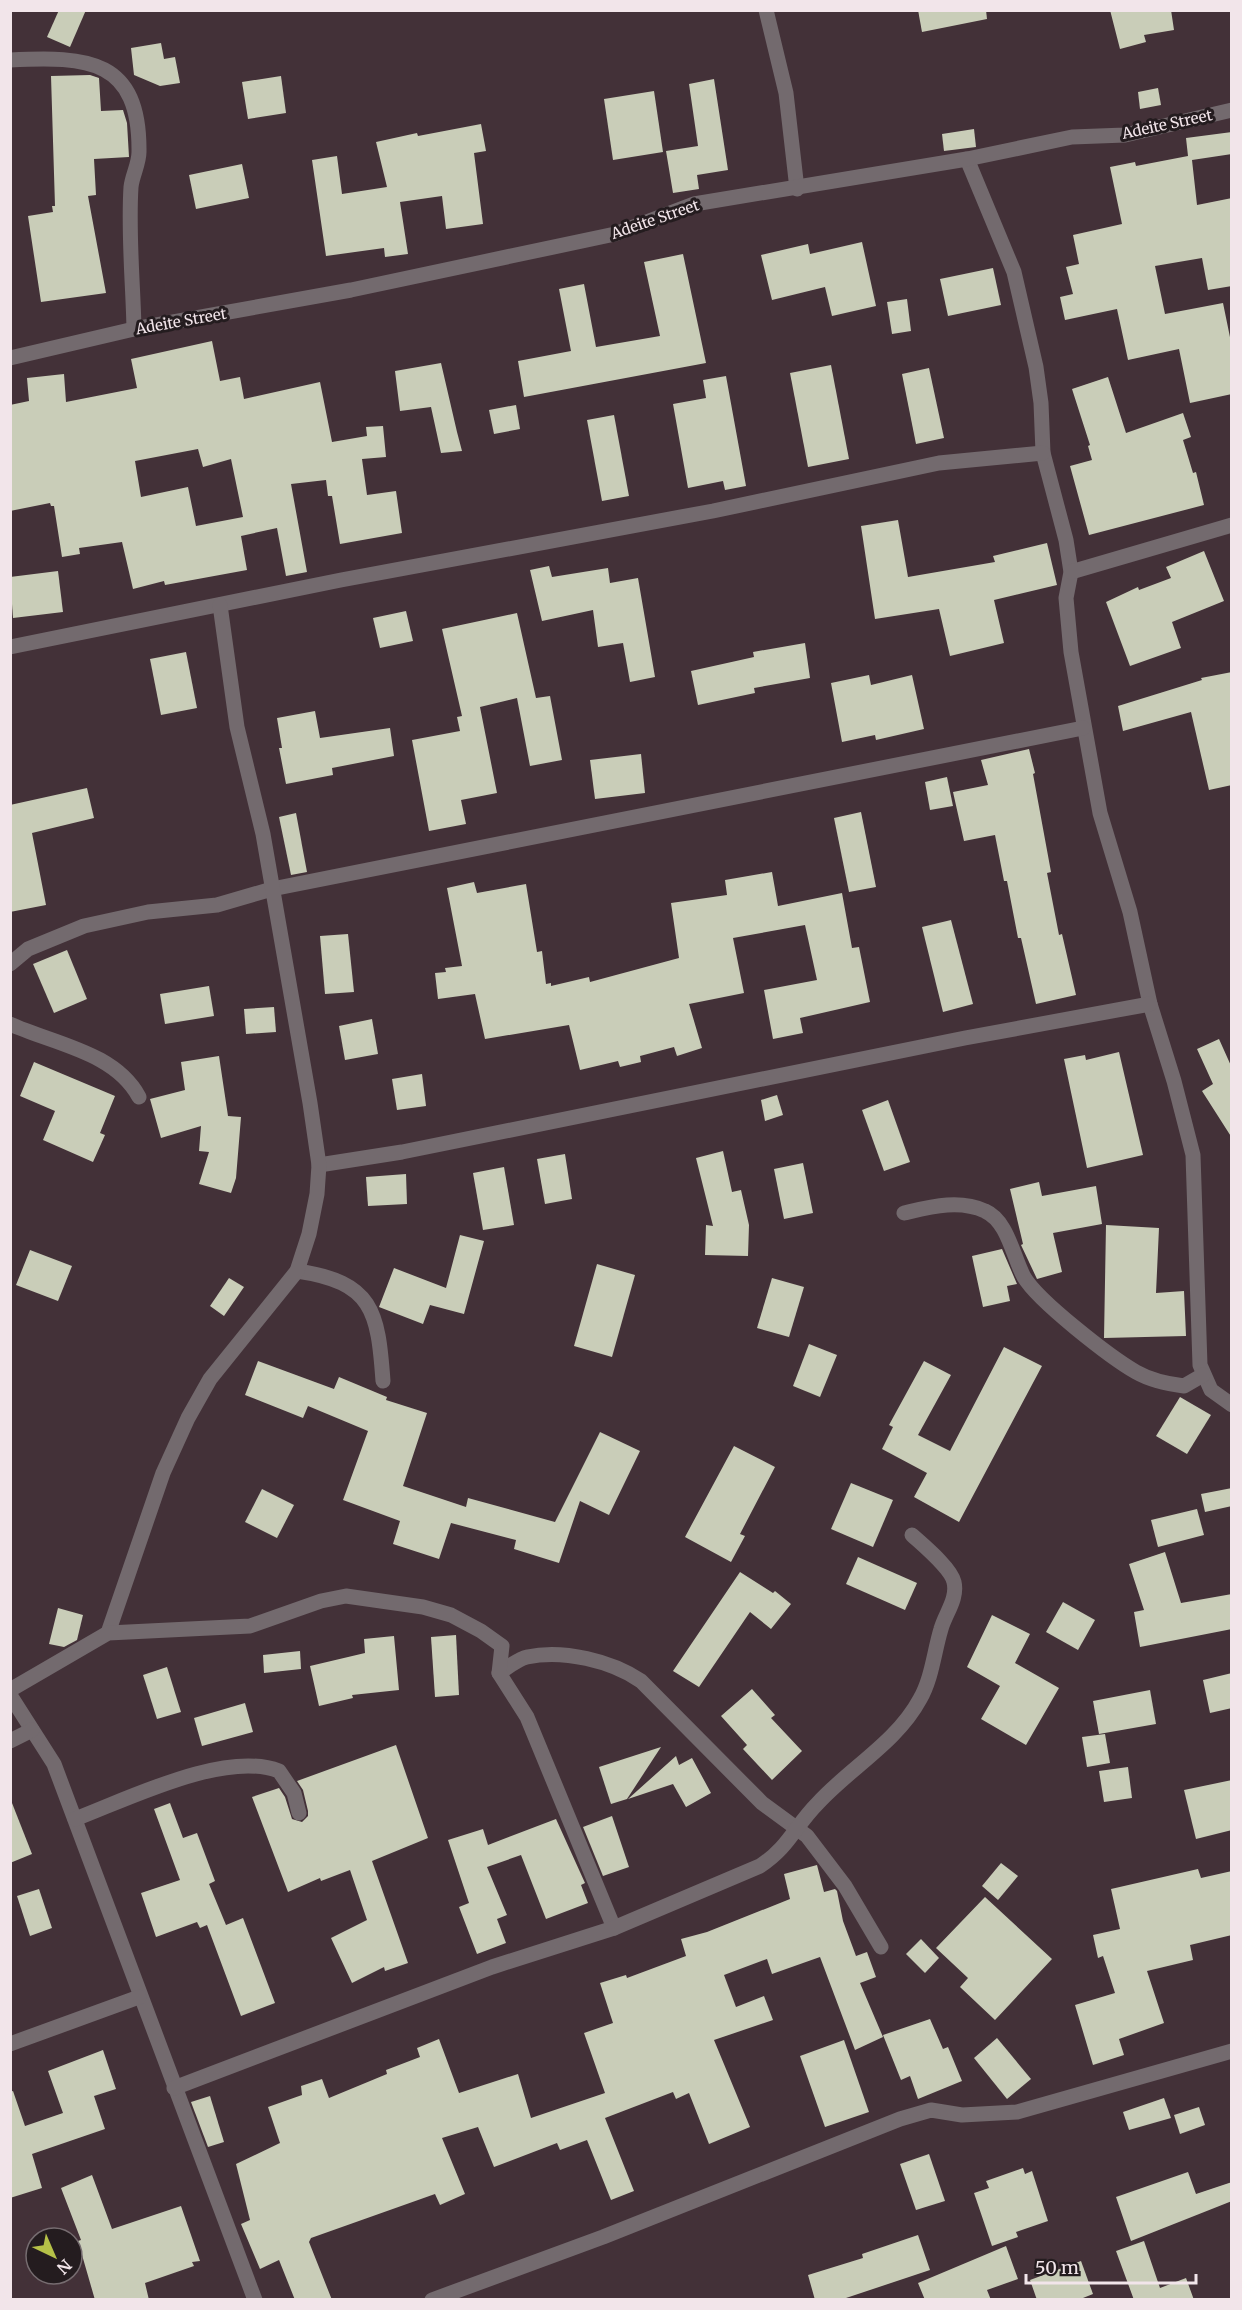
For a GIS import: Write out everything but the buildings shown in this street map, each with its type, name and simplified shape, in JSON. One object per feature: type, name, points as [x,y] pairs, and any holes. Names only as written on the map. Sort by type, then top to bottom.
[{"type":"street","points":[[766,10],[786,93],[797,189]]},
{"type":"street","points":[[10,60],[43,58],[100,66],[117,77],[134,100],[140,154],[131,186],[134,329]]},
{"type":"street","name":"Adeite Street","points":[[10,358],[134,329],[397,281],[615,234],[694,204],[797,189],[967,159],[1072,137],[1125,135],[1232,110]]},
{"type":"street","points":[[967,159],[1014,273],[1036,367],[1041,403],[1043,453],[1061,518],[1071,572],[1066,598],[1083,728],[1100,813],[1130,912],[1149,1004],[1174,1081],[1193,1155],[1200,1365],[1211,1390],[1232,1405]]},
{"type":"street","points":[[10,647],[341,580],[713,511],[939,463],[1043,453]]},
{"type":"street","points":[[1071,572],[1232,525]]},
{"type":"street","points":[[108,1633],[163,1473],[188,1418],[210,1379],[297,1271],[309,1234],[317,1194],[319,1165],[257,806],[237,727],[220,605]]},
{"type":"street","points":[[10,964],[28,950],[84,926],[148,912],[217,905],[272,889],[1083,728]]},
{"type":"street","points":[[319,1165],[402,1152],[965,1038],[1149,1004]]},
{"type":"street","points":[[10,1024],[113,1066],[132,1083],[139,1097]]},
{"type":"street","points":[[904,1213],[954,1204],[984,1210],[1000,1225],[1024,1276],[1039,1296],[1102,1348],[1137,1373],[1164,1383],[1184,1386],[1203,1375]]},
{"type":"street","points":[[297,1271],[339,1281],[355,1289],[363,1297],[377,1326],[383,1381]]},
{"type":"street","points":[[174,2088],[492,1967],[614,1928],[760,1866],[779,1853],[820,1800],[900,1726],[920,1701],[926,1688],[955,1586],[951,1574],[912,1534]]},
{"type":"street","points":[[10,1690],[108,1633],[250,1626],[321,1601],[346,1596],[369,1598],[452,1615],[481,1630],[502,1646],[499,1673],[527,1717],[614,1928]]},
{"type":"street","points":[[499,1673],[525,1657],[546,1655],[592,1661],[628,1672],[673,1711],[762,1803],[798,1828],[817,1848],[845,1886],[881,1947]]},
{"type":"street","points":[[10,1695],[54,1764],[139,1997],[255,2300]]},
{"type":"street","points":[[10,1741],[32,1730]]},
{"type":"street","points":[[75,1819],[195,1775],[243,1766],[279,1771],[294,1792],[299,1813]]},
{"type":"street","points":[[10,2044],[139,1997]]},
{"type":"street","points":[[432,2300],[603,2237],[900,2119],[931,2110],[962,2115],[1017,2112],[1232,2051]]}]
